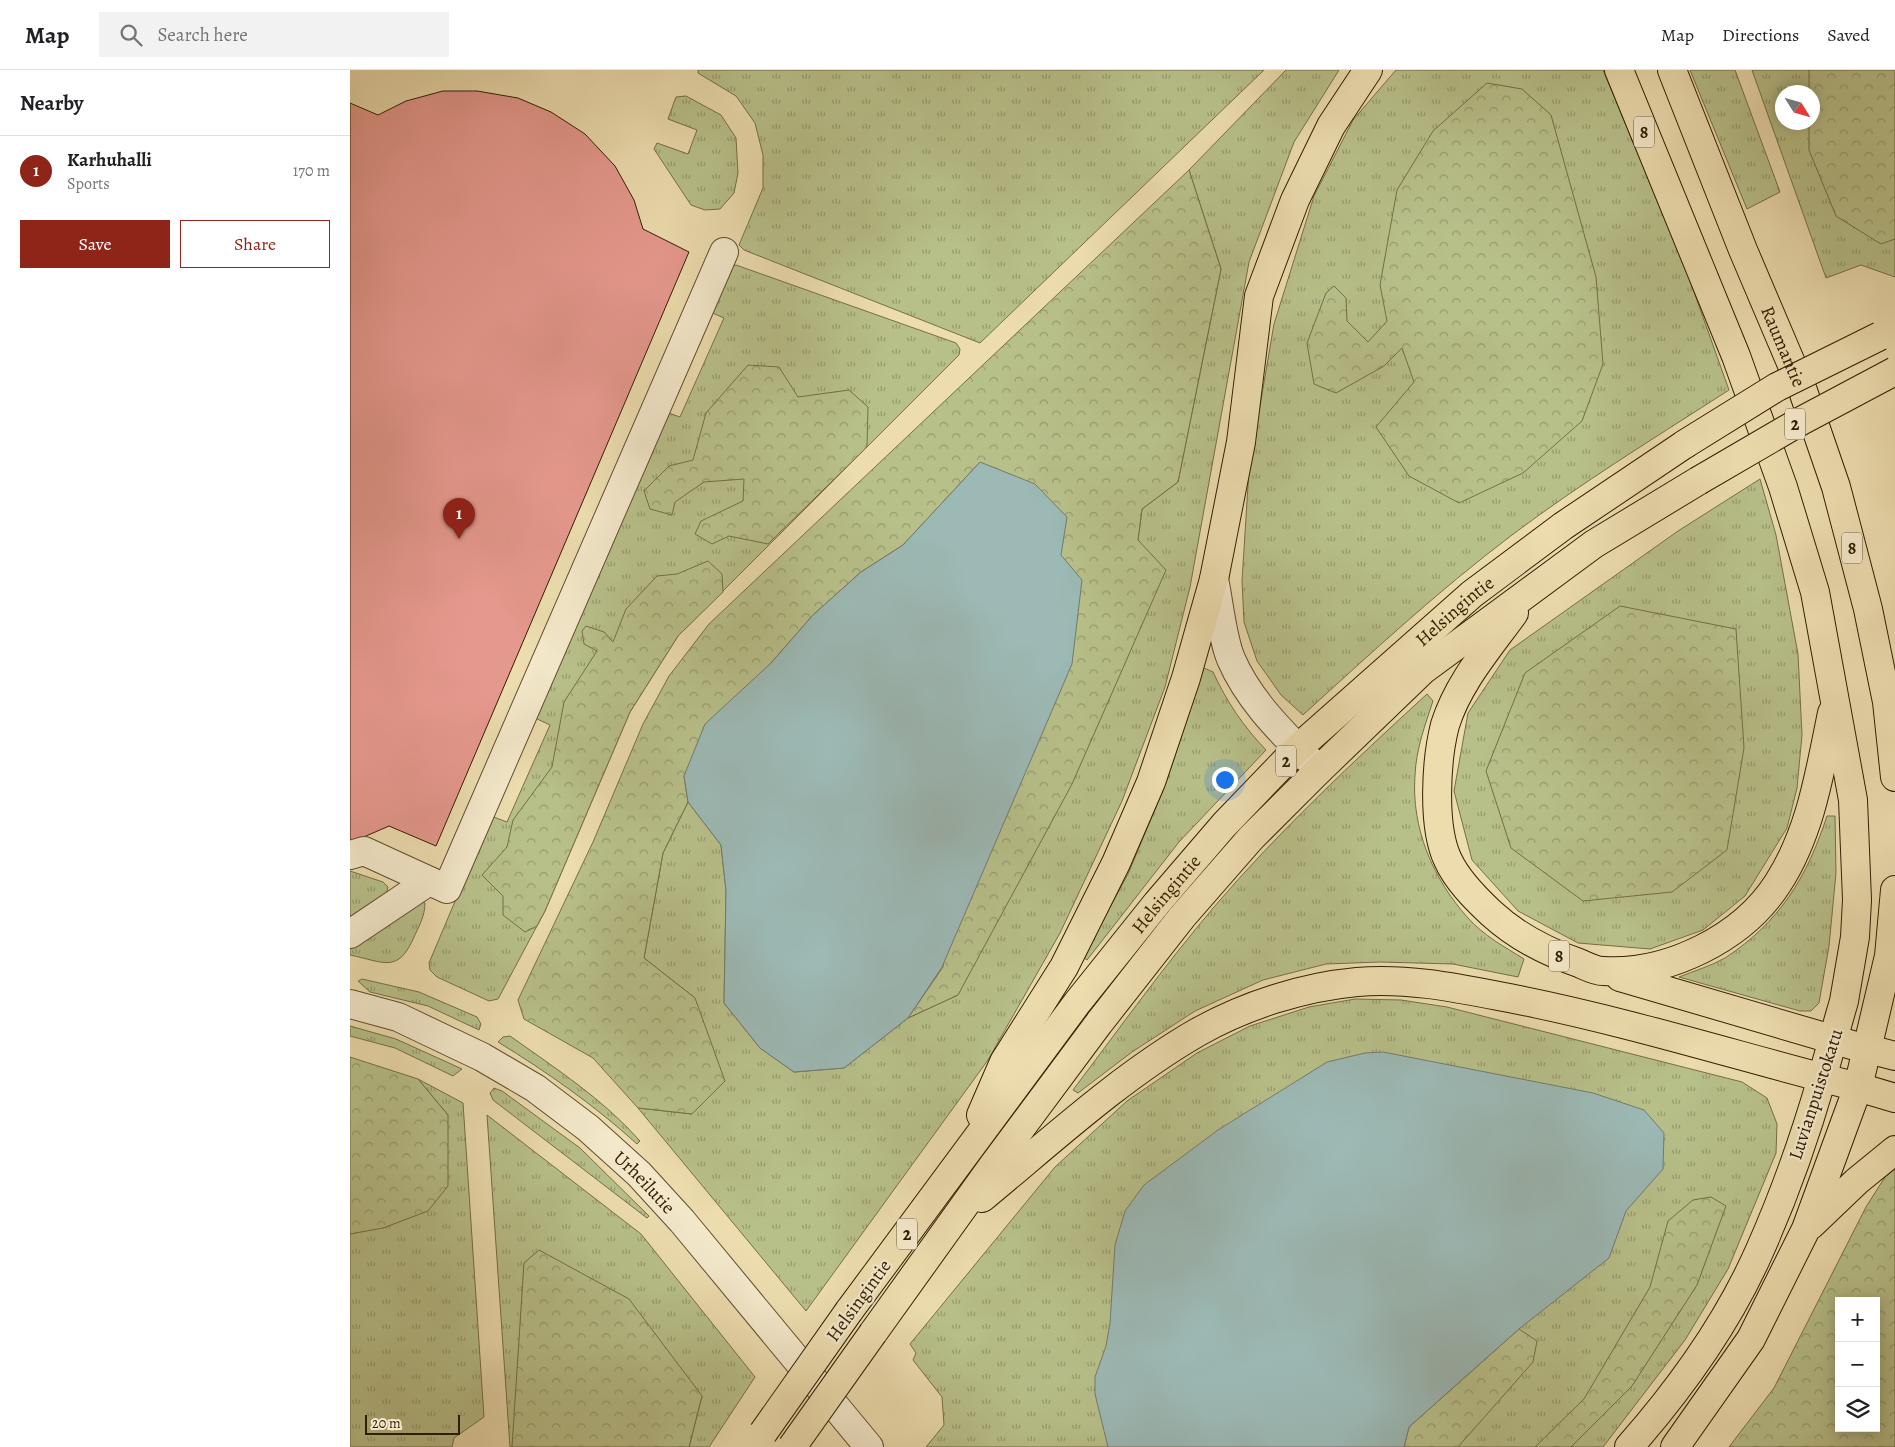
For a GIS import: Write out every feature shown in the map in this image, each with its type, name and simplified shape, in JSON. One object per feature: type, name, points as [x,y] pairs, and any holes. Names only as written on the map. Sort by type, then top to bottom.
[{"type":"main road","points":[[964,1156],[1004,1062],[1064,967],[1116,863],[1151,782],[1186,678],[1214,579],[1241,442],[1259,296],[1295,200],[1319,150],[1331,126],[1368,70]]},
{"type":"main road","name":"8","points":[[1529,593],[1461,686],[1446,724],[1437,778],[1438,820],[1448,860],[1472,895],[1506,926],[1551,953],[1601,971],[1648,969],[1690,955],[1741,924],[1777,884],[1800,844],[1817,785],[1835,699],[1815,592],[1784,487],[1736,356],[1619,70]]},
{"type":"main road","name":"Raumantie","points":[[1672,70],[1743,250],[1803,390],[1836,486],[1868,609],[1887,702],[1895,777]]},
{"type":"main road","name":"Helsingintie","points":[[758,1440],[850,1311],[1077,1003],[1157,903],[1224,825],[1298,748],[1472,594],[1563,526],[1685,444],[1777,387],[1887,333]]},
{"type":"main road","name":"Helsingintie","points":[[792,1447],[1099,1023],[1182,917],[1251,838],[1319,770],[1423,670],[1594,544],[1801,421],[1895,372]]},
{"type":"main road","name":"Luvianpuistokatu","points":[[1630,1447],[1680,1382],[1725,1317],[1759,1253],[1809,1122],[1834,1040],[1844,1001],[1855,937],[1857,900],[1854,800],[1835,699]]},
{"type":"main road","points":[[1892,962],[1895,890]]},
{"type":"main road","name":"Luvianpuistokatu","points":[[1675,1447],[1752,1339],[1806,1229],[1858,1086],[1892,962]]},
{"type":"main road","points":[[1601,971],[1834,1040],[1895,1056]]},
{"type":"main road","points":[[954,1222],[1142,1069],[1199,1031],[1258,1005],[1309,988],[1360,982],[1436,985],[1594,1015],[1822,1078],[1858,1086],[1895,1098]]},
{"type":"main road","points":[[1806,1229],[1857,1181],[1895,1150]]},
{"type":"street","points":[[350,855],[364,851],[447,889],[724,252]]},
{"type":"street","points":[[1214,579],[1230,657],[1252,696],[1268,717],[1319,770]]},
{"type":"street","points":[[350,934],[429,881]]},
{"type":"street","name":"Urheilutie","points":[[350,1004],[398,1016],[482,1057],[535,1088],[588,1128],[639,1174],[682,1221],[869,1447]]},
{"type":"green space","points":[[698,70],[1264,70],[980,343],[744,250],[739,245],[763,188],[763,155],[755,123],[736,96],[698,73]]},
{"type":"green space","points":[[1286,70],[1339,70],[1294,142],[1249,262],[1190,587],[1165,687],[1122,801],[1060,933],[988,1060],[806,1311],[638,1108],[692,1114],[695,998],[644,958],[663,853],[688,802],[721,845],[726,891],[724,1003],[760,1048],[794,1072],[844,1068],[908,1018],[958,995],[1138,540],[1142,509],[1178,482],[1221,269],[1189,170]]},
{"type":"green space","points":[[1396,70],[1603,70],[1684,264],[1729,390],[1592,479],[1512,535],[1431,600],[1303,715],[1281,695],[1257,661],[1244,622],[1242,581],[1249,470],[1274,324],[1314,196],[1353,120]]},
{"type":"green space","points":[[1690,70],[1735,70],[1780,192],[1747,209]]},
{"type":"green space","points":[[1752,70],[1895,70],[1895,277],[1861,265],[1826,278]]},
{"type":"green space","points":[[1809,70],[1895,70],[1895,239],[1881,244],[1836,216],[1809,150],[1809,130],[1820,130],[1820,85],[1809,85]]},
{"type":"green space","points":[[1487,83],[1522,89],[1551,115],[1596,277],[1603,364],[1582,421],[1523,473],[1459,503],[1409,476],[1376,427],[1414,382],[1402,348],[1384,366],[1336,393],[1314,384],[1307,343],[1326,293],[1334,286],[1346,298],[1347,321],[1368,342],[1387,321],[1380,285],[1397,190],[1433,131]]},
{"type":"green space","points":[[686,96],[721,115],[736,138],[738,173],[734,193],[720,209],[705,210],[691,205],[654,149],[657,143],[688,154],[697,130],[668,119],[676,97]]},
{"type":"green space","points":[[1189,170],[1221,269],[1178,482],[1142,509],[1138,540],[1166,570],[1072,784],[958,995],[908,1018],[943,967],[980,462],[903,545],[861,572],[813,615],[771,663],[684,776],[688,802],[663,853],[644,958],[695,998],[725,1081],[692,1114],[638,1108],[593,1058],[524,1019],[518,1000],[593,842],[643,724],[669,676],[709,624]]},
{"type":"green space","points":[[736,265],[956,343],[960,349],[959,355],[678,636],[630,712],[545,911],[498,999],[489,1001],[437,977],[430,970],[429,963],[491,816],[507,822],[550,725],[533,717],[663,411],[680,417],[724,318],[708,311],[728,268]]},
{"type":"green space","points":[[748,365],[779,367],[798,397],[849,390],[868,407],[867,447],[768,544],[729,536],[712,544],[695,534],[701,521],[743,501],[744,479],[704,482],[675,502],[672,515],[650,509],[644,491],[669,466],[693,460],[706,413]]},
{"type":"green space","points":[[1760,479],[1776,535],[1798,654],[1802,735],[1797,788],[1787,828],[1745,896],[1703,930],[1650,949],[1578,943],[1518,911],[1472,860],[1454,791],[1468,713],[1510,650],[1678,531]]},
{"type":"green space","points":[[708,561],[722,574],[723,592],[678,636],[630,712],[545,911],[537,926],[525,932],[503,915],[503,896],[482,875],[507,847],[513,820],[552,767],[564,702],[597,651],[584,644],[582,631],[586,626],[604,632],[613,642],[626,609],[657,576],[677,574]]},
{"type":"green space","points":[[1620,606],[1736,629],[1744,748],[1727,850],[1672,892],[1583,901],[1511,848],[1486,771],[1525,673]]},
{"type":"green space","points":[[1204,668],[1213,672],[1236,713],[1266,750],[1179,842],[1087,960],[1083,957],[1128,874],[1166,783]]},
{"type":"green space","points":[[1427,694],[1433,701],[1419,747],[1415,775],[1415,795],[1421,833],[1427,852],[1444,887],[1468,918],[1495,941],[1524,959],[1518,977],[1453,964],[1380,962],[1326,964],[1263,980],[1195,1011],[1132,1052],[1078,1093],[1073,1090],[1177,952],[1264,851]]},
{"type":"green space","points":[[1827,816],[1835,816],[1836,873],[1829,946],[1819,1003],[1811,1011],[1800,1011],[1679,977],[1725,958],[1761,929],[1776,913],[1789,896],[1810,859]]},
{"type":"green space","points":[[350,871],[383,882],[388,887],[386,895],[350,918]]},
{"type":"green space","points":[[418,900],[425,903],[423,917],[408,949],[396,961],[381,962],[350,955],[350,948]]},
{"type":"green space","points":[[362,979],[419,992],[477,1017],[481,1024],[479,1030],[428,1006],[370,992],[358,981]]},
{"type":"green space","points":[[1355,999],[1401,1000],[1447,1007],[1742,1082],[1767,1098],[1777,1124],[1776,1153],[1728,1269],[1685,1340],[1603,1447],[926,1447],[944,1425],[942,1397],[913,1360],[916,1353],[910,1344],[1055,1167],[1127,1101],[1197,1053],[1250,1026],[1309,1007]]},
{"type":"green space","points":[[350,1026],[396,1039],[462,1069],[453,1076],[395,1048],[350,1036]]},
{"type":"green space","points":[[510,1036],[594,1098],[640,1141],[637,1144],[570,1090],[498,1042],[503,1037]]},
{"type":"green space","points":[[350,1057],[418,1079],[448,1115],[448,1186],[428,1211],[383,1228],[350,1234]]},
{"type":"green space","points":[[418,1079],[463,1103],[484,1417],[454,1438],[452,1447],[350,1447],[350,1234],[358,1232],[448,1115]]},
{"type":"green space","points":[[494,1088],[502,1091],[580,1148],[649,1216],[647,1218],[493,1100],[490,1093]]},
{"type":"green space","points":[[487,1115],[641,1234],[755,1377],[709,1447],[689,1447],[702,1396],[510,1447]]},
{"type":"green space","points":[[1895,1169],[1895,1447],[1729,1447],[1774,1388],[1866,1207],[1885,1177]]},
{"type":"green space","points":[[1711,1197],[1726,1206],[1697,1285],[1632,1386],[1571,1447],[1535,1447],[1584,1399],[1650,1287],[1668,1221],[1693,1200]]},
{"type":"green space","points":[[539,1250],[629,1299],[702,1396],[689,1447],[512,1447],[524,1263]]},
{"type":"green space","points":[[1519,1329],[1537,1341],[1533,1362],[1458,1447],[1404,1447],[1409,1427]]},
{"type":"water","points":[[980,462],[1035,484],[1067,517],[1061,555],[1082,580],[1072,664],[942,967],[908,1018],[844,1068],[794,1072],[760,1048],[724,1003],[726,891],[721,845],[688,802],[684,776],[705,724],[771,663],[813,615],[861,572],[903,545]]},
{"type":"water","points":[[1383,1052],[1593,1093],[1644,1110],[1664,1133],[1663,1169],[1626,1211],[1609,1258],[1519,1329],[1409,1427],[1404,1447],[1108,1447],[1095,1394],[1095,1377],[1106,1346],[1110,1323],[1115,1245],[1125,1211],[1144,1185],[1218,1130],[1327,1062],[1365,1053]]},
{"type":"building","points":[[443,91],[477,91],[518,98],[551,112],[585,134],[615,166],[634,200],[643,229],[689,252],[436,846],[389,826],[350,843],[350,103],[378,115],[406,101]]},
{"type":"place","name":"Karhuhalli","points":[[459,539]]}]
